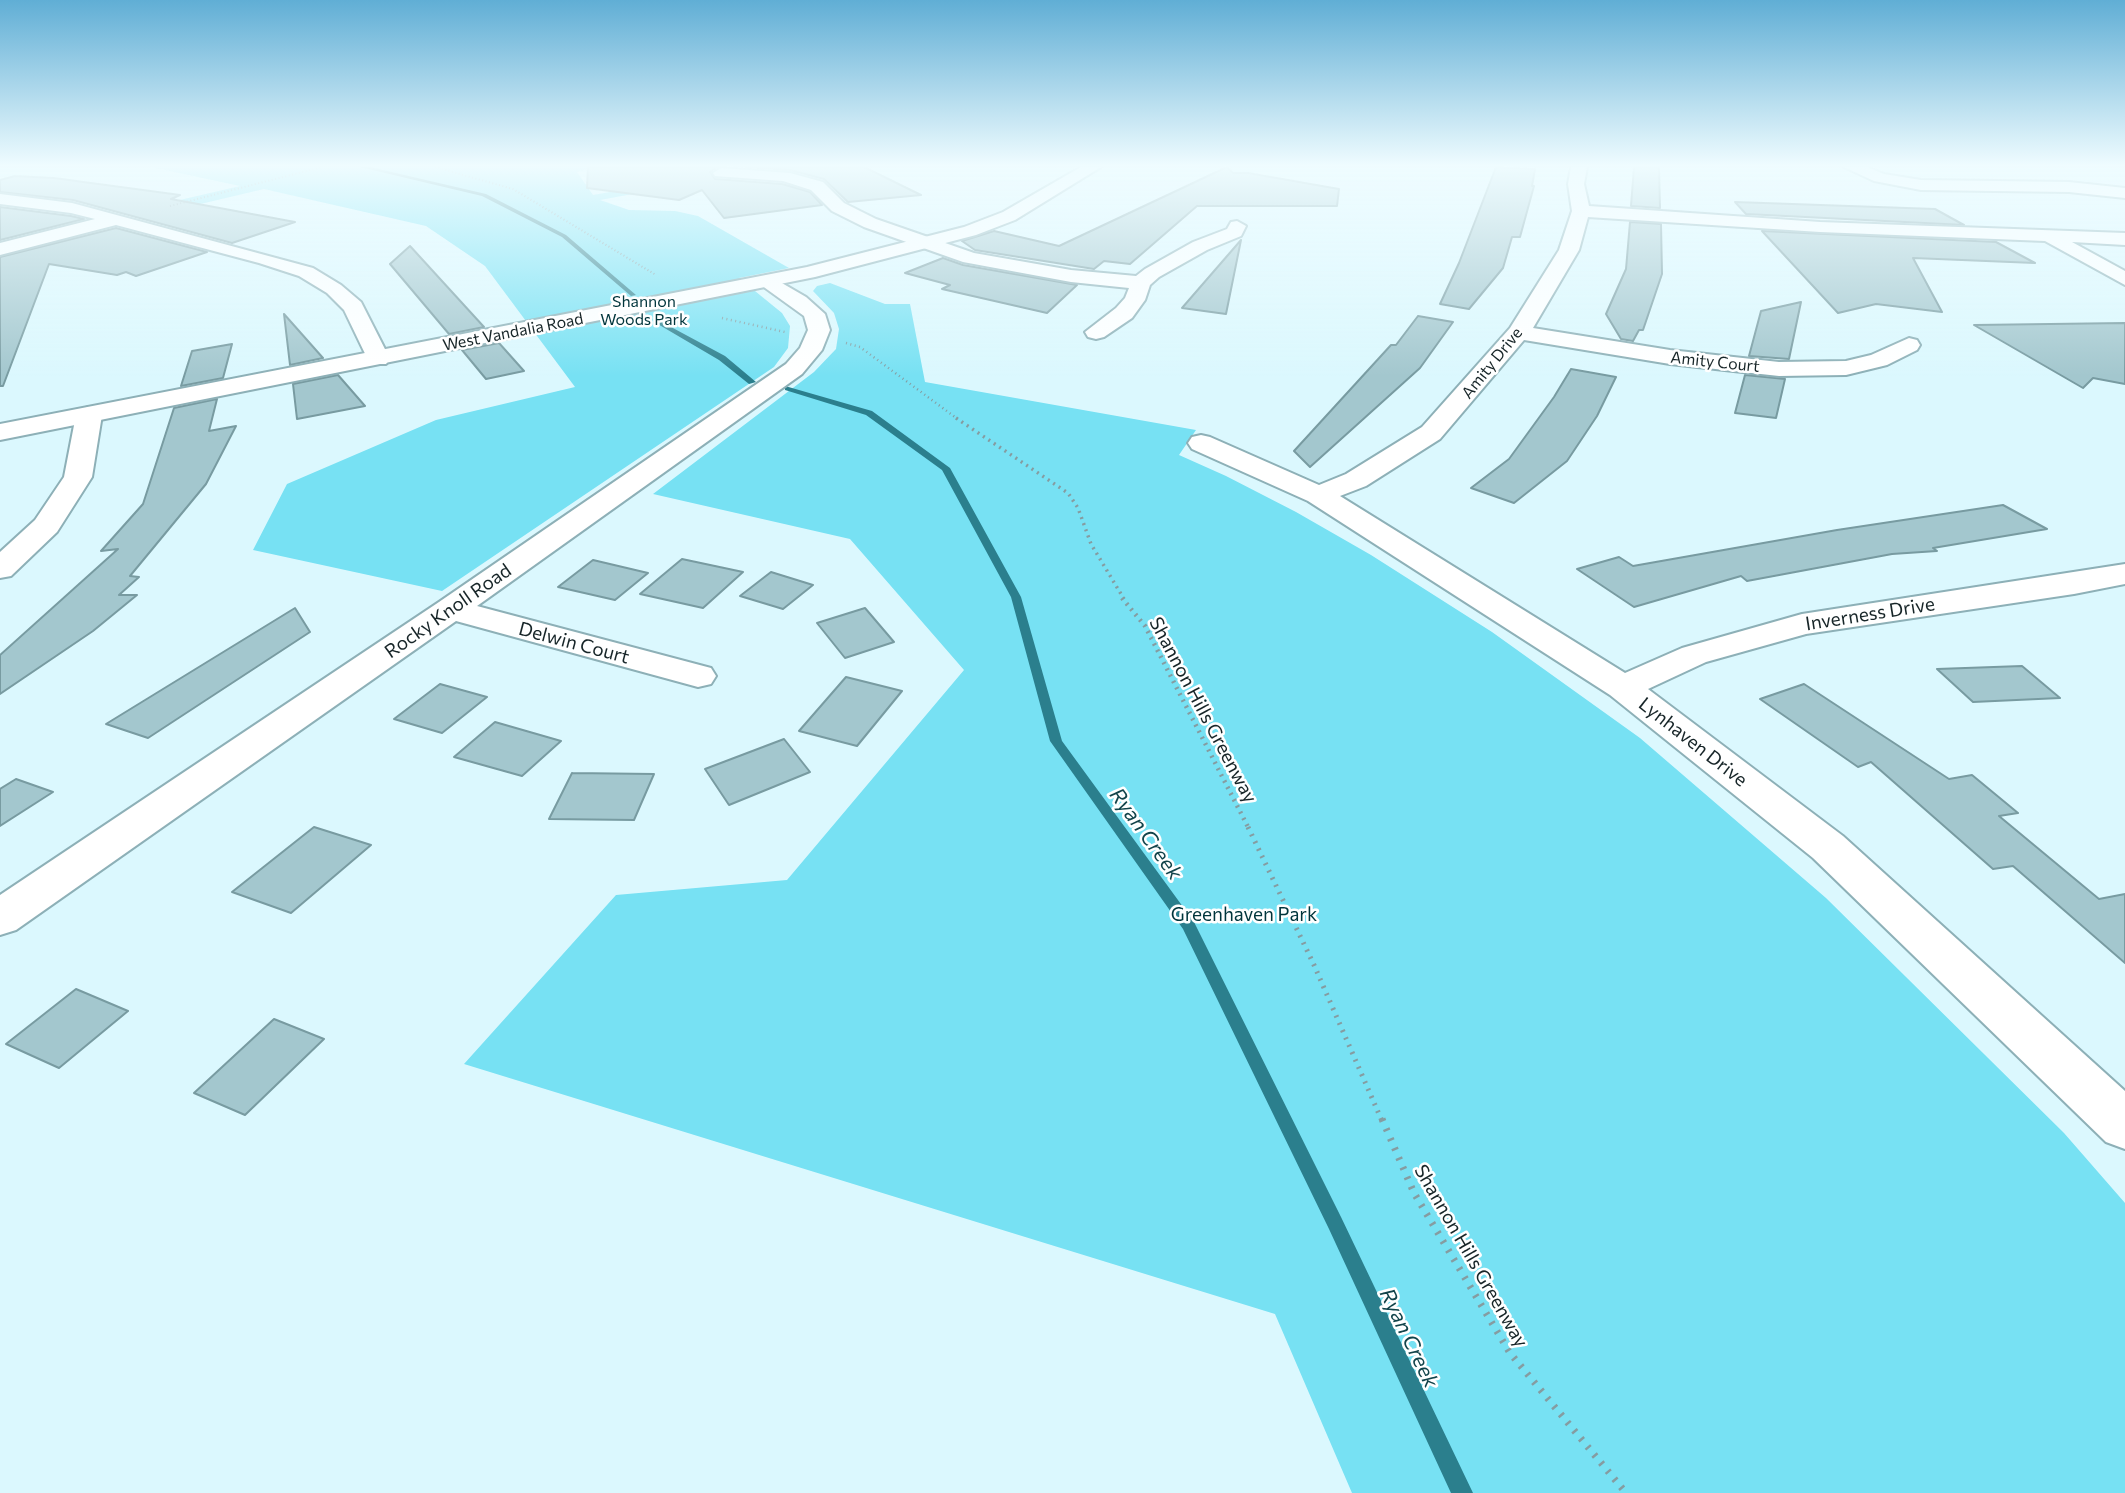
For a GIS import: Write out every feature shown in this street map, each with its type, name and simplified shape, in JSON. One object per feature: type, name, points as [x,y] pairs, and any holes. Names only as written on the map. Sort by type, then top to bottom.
[{"type":"street","points":[[0,249],[47,237]]},
{"type":"street","points":[[183,237],[266,258],[306,272],[334,289],[353,307],[378,359]]},
{"type":"street","points":[[912,237],[970,258],[1017,268],[1141,283]]},
{"type":"street","name":"West Vandalia Road","points":[[0,432],[690,298],[949,237]]},
{"type":"street","points":[[1096,332],[1124,313],[1135,300],[1141,283],[1153,273],[1200,246],[1223,237]]},
{"type":"street","name":"Amity Drive","points":[[1318,495],[1356,480],[1431,433],[1519,332],[1569,250],[1573,237]]},
{"type":"street","points":[[2049,237],[2125,279]]},
{"type":"street","points":[[2065,237],[2125,239]]},
{"type":"street","points":[[768,281],[814,314],[819,330],[817,337]]},
{"type":"street","name":"Amity Court","points":[[1519,332],[1670,358],[1779,369],[1846,368],[1879,360],[1909,345]]},
{"type":"street","name":"Rocky Knoll Road","points":[[0,918],[451,609],[794,369],[811,350],[817,337]]},
{"type":"street","points":[[0,569],[46,526],[78,477],[89,415]]},
{"type":"street","name":"Lynhaven Drive","points":[[1201,443],[1318,495],[1623,687],[1828,847],[2124,1124]]},
{"type":"street","name":"Inverness Drive","points":[[1623,687],[1694,654],[1802,624],[2125,574]]},
{"type":"street","name":"Delwin Court","points":[[451,609],[698,676]]},
{"type":"path","name":"Shannon Hills Greenway","points":[[593,237],[670,283],[711,313],[729,320],[860,347],[940,407],[1068,493],[1078,508],[1091,544],[1116,590],[1146,626],[1230,789],[1314,965],[1414,1193],[1510,1353],[1626,1493]]},
{"type":"green space","name":"Shannon Woods Park","points":[[442,237],[734,237],[789,268],[739,278],[782,313],[790,326],[788,348],[774,367],[442,591],[253,550],[287,484],[436,420],[575,387],[485,266]]},
{"type":"green space","name":"Greenhaven Park","points":[[830,283],[885,304],[910,304],[925,382],[1196,430],[1179,455],[1296,512],[1371,555],[1492,632],[1640,738],[1826,898],[2064,1133],[2125,1203],[2125,1493],[1352,1493],[1275,1314],[464,1064],[616,895],[787,880],[964,670],[850,539],[653,494],[814,372],[836,349],[839,329],[834,313],[813,291],[817,286]]},
{"type":"building","points":[[81,237],[149,237],[207,252],[136,276],[126,272],[117,275],[49,264],[3,386],[0,386],[0,257]]},
{"type":"building","points":[[209,237],[251,237],[232,243]]},
{"type":"building","points":[[976,237],[1019,237],[1059,246],[1079,237],[1162,237],[1130,264],[1104,261],[1094,269],[975,250],[962,241]]},
{"type":"building","points":[[1469,237],[1520,237],[1512,237],[1503,268],[1469,309],[1440,304]]},
{"type":"building","points":[[1629,237],[1661,237],[1662,274],[1643,330],[1639,330],[1633,341],[1621,339],[1606,314],[1626,269]]},
{"type":"building","points":[[1767,237],[1883,237],[1996,242],[2035,263],[1913,258],[1942,312],[1876,304],[1838,313]]},
{"type":"building","points":[[1241,240],[1226,314],[1182,308]]},
{"type":"building","points":[[410,246],[484,327],[449,334],[390,264]]},
{"type":"building","points":[[943,258],[963,265],[1077,285],[1047,313],[942,289],[950,285],[905,273]]},
{"type":"building","points":[[1801,302],[1789,359],[1749,356],[1761,311]]},
{"type":"building","points":[[284,314],[323,358],[290,365]]},
{"type":"building","points":[[1418,316],[1453,322],[1420,368],[1310,467],[1294,451],[1391,345],[1396,345]]},
{"type":"building","points":[[2125,323],[2125,384],[2093,378],[2083,388],[1974,325]]},
{"type":"building","points":[[499,343],[524,371],[486,379],[462,350]]},
{"type":"building","points":[[232,344],[223,378],[181,386],[192,351]]},
{"type":"building","points":[[1571,369],[1616,377],[1597,416],[1567,461],[1514,503],[1471,488],[1509,459]]},
{"type":"building","points":[[338,375],[365,406],[297,419],[293,384]]},
{"type":"building","points":[[1745,375],[1785,379],[1776,418],[1735,413]]},
{"type":"building","points":[[217,399],[209,431],[236,426],[206,484],[130,576],[139,577],[119,595],[137,595],[93,631],[0,694],[0,655],[118,549],[101,551],[143,504],[174,408]]},
{"type":"building","points":[[2003,505],[2047,529],[1933,548],[1937,551],[1892,554],[1747,581],[1741,576],[1634,607],[1577,569],[1619,557],[1633,566],[1837,530]]},
{"type":"building","points":[[682,559],[743,572],[703,608],[640,594]]},
{"type":"building","points":[[593,560],[648,573],[615,600],[558,587]]},
{"type":"building","points":[[771,572],[813,585],[783,609],[740,596]]},
{"type":"building","points":[[295,608],[310,632],[148,738],[106,724]]},
{"type":"building","points":[[865,608],[894,642],[845,658],[817,623]]},
{"type":"building","points":[[2022,666],[2060,698],[1973,702],[1937,669]]},
{"type":"building","points":[[846,677],[902,691],[857,746],[799,731]]},
{"type":"building","points":[[440,684],[487,697],[442,733],[394,719]]},
{"type":"building","points":[[1804,684],[1949,779],[1972,775],[2018,813],[1999,816],[2099,899],[2125,894],[2125,963],[2013,866],[1993,869],[1871,762],[1858,767],[1760,699]]},
{"type":"building","points":[[495,722],[561,741],[522,776],[454,757]]},
{"type":"building","points":[[784,739],[810,772],[729,805],[705,769]]},
{"type":"building","points":[[572,773],[654,774],[634,820],[549,819]]},
{"type":"building","points":[[16,779],[53,792],[0,826],[0,789]]},
{"type":"building","points":[[314,827],[371,845],[291,913],[232,892]]},
{"type":"building","points":[[76,989],[128,1011],[59,1068],[6,1044]]},
{"type":"building","points":[[274,1019],[324,1039],[245,1115],[194,1093]]},
{"type":"waterway","name":"Ryan Creek","points":[[565,237],[633,295]]},
{"type":"waterway","name":"Ryan Creek","points":[[658,322],[722,358],[752,382]]},
{"type":"waterway","name":"Ryan Creek","points":[[788,388],[869,413],[946,468],[1016,597],[1056,741],[1189,926],[1335,1223],[1462,1493]]}]
